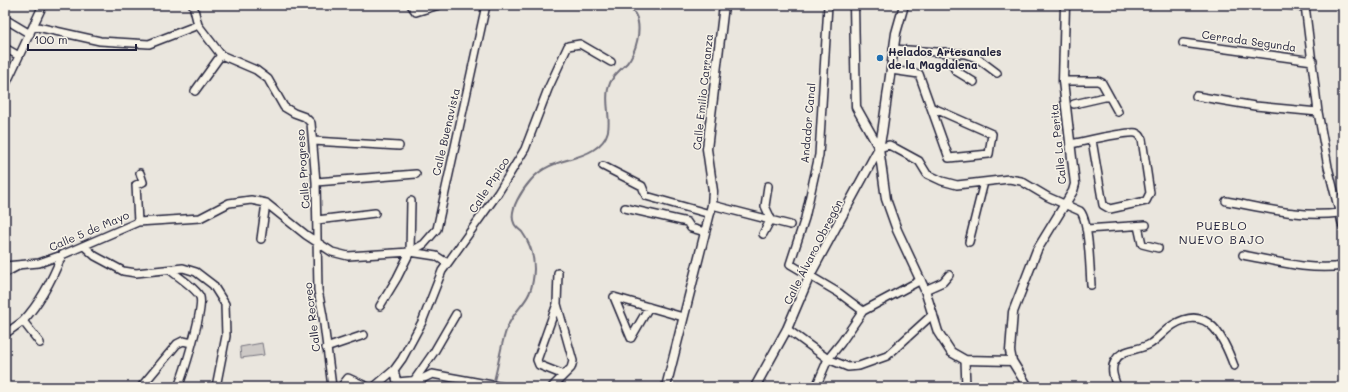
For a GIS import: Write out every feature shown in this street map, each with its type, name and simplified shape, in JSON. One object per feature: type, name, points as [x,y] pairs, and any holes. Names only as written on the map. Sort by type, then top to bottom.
[{"type":"street","points":[[5,86],[43,5]]},
{"type":"street","name":"Calle Progreso","points":[[193,5],[198,25],[221,54],[256,70],[268,79],[284,107],[305,117],[311,123],[316,182],[318,244]]},
{"type":"street","points":[[411,5],[416,12],[438,5]]},
{"type":"street","name":"Calle Buenavista","points":[[410,252],[424,244],[437,229],[486,5]]},
{"type":"street","name":"Calle Emilio Carranza","points":[[666,387],[712,205],[712,191],[707,149],[724,5]]},
{"type":"street","name":"Andador Canal","points":[[810,275],[790,264],[805,218],[819,155],[828,5]]},
{"type":"street","points":[[854,5],[856,108],[879,148]]},
{"type":"street","points":[[904,5],[893,49],[879,148],[886,199],[897,230],[921,280],[938,332],[945,346],[951,352],[965,360],[1012,361],[1028,387]]},
{"type":"street","name":"Calle La Perita","points":[[1012,361],[1010,351],[1011,325],[1017,300],[1037,250],[1074,191],[1075,184],[1062,81],[1065,5]]},
{"type":"street","points":[[1287,5],[1305,6],[1313,61],[1318,112],[1343,227]]},
{"type":"street","points":[[5,19],[30,34]]},
{"type":"street","points":[[33,26],[100,41],[149,44],[198,25]]},
{"type":"street","name":"Cerrada Segunda","points":[[1183,43],[1313,61]]},
{"type":"street","name":"Calle Pipico","points":[[374,387],[394,370],[422,322],[433,290],[447,263],[498,193],[525,149],[548,88],[568,46],[580,44],[610,62]]},
{"type":"street","points":[[5,48],[19,56]]},
{"type":"street","points":[[893,49],[965,54],[977,58],[998,72]]},
{"type":"street","points":[[945,52],[956,71],[974,82]]},
{"type":"street","points":[[195,91],[221,54]]},
{"type":"street","points":[[890,70],[919,74],[930,107],[949,158],[989,154],[992,134],[930,107]]},
{"type":"street","points":[[1062,81],[1098,80],[1102,83],[1118,112]]},
{"type":"street","points":[[1074,104],[1109,96]]},
{"type":"street","points":[[1196,96],[1255,106],[1318,112]]},
{"type":"street","points":[[1070,144],[1132,132],[1142,136],[1150,193],[1146,201],[1110,209],[1103,205],[1092,140]]},
{"type":"street","points":[[313,141],[399,146]]},
{"type":"street","points":[[879,148],[889,145],[895,148],[919,161],[927,174],[942,181],[957,185],[1009,179],[1020,181],[1048,197],[1082,213],[1086,229],[1091,285]]},
{"type":"street","name":"Calle Álvaro Obregón","points":[[755,387],[787,328],[810,275],[879,148]]},
{"type":"street","points":[[603,166],[642,186],[646,196],[710,214]]},
{"type":"street","points":[[138,222],[136,185],[143,182],[140,173]]},
{"type":"street","points":[[316,182],[416,174]]},
{"type":"street","points":[[969,242],[984,182]]},
{"type":"street","points":[[768,186],[765,206],[771,219]]},
{"type":"street","name":"Calle 5 de Mayo","points":[[5,266],[39,263],[84,246],[138,222],[200,218],[229,203],[252,200],[266,203]]},
{"type":"street","points":[[380,306],[397,278],[410,252],[411,201]]},
{"type":"street","points":[[1226,202],[1300,215],[1321,216],[1339,213]]},
{"type":"street","points":[[266,203],[318,244],[332,252],[348,256],[410,252],[436,256],[447,263]]},
{"type":"street","points":[[261,239],[266,203]]},
{"type":"street","points":[[712,205],[790,224]]},
{"type":"street","points":[[625,208],[687,222],[691,228],[705,232]]},
{"type":"street","points":[[317,220],[375,213]]},
{"type":"street","points":[[763,234],[771,219]]},
{"type":"street","points":[[1086,229],[1146,225]]},
{"type":"street","points":[[1138,226],[1142,244],[1158,248]]},
{"type":"street","name":"Calle Recreo","points":[[318,244],[318,290],[323,316],[332,387]]},
{"type":"street","points":[[84,246],[95,256],[123,271],[136,273],[183,268],[196,272],[213,285],[225,304],[226,336],[216,387]]},
{"type":"street","points":[[5,334],[23,321],[36,308],[62,255]]},
{"type":"street","points":[[1243,256],[1327,268],[1343,266]]},
{"type":"street","points":[[5,273],[20,265]]},
{"type":"street","points":[[170,270],[200,297],[200,306],[192,343],[178,387]]},
{"type":"street","points":[[552,387],[571,368],[573,361],[558,304],[558,273]]},
{"type":"street","points":[[810,275],[839,292],[863,311]]},
{"type":"street","points":[[925,290],[943,282],[949,275]]},
{"type":"street","points":[[816,387],[828,359],[842,343],[863,311],[921,280]]},
{"type":"street","points":[[649,307],[631,338],[614,297],[649,307],[683,317]]},
{"type":"street","points":[[558,304],[537,360],[539,365],[564,375]]},
{"type":"street","points":[[411,384],[434,352],[456,314]]},
{"type":"street","points":[[787,328],[828,359],[848,367],[859,366],[887,356],[898,348],[933,314]]},
{"type":"street","points":[[1117,387],[1112,369],[1121,353],[1149,344],[1172,326],[1184,320],[1193,318],[1205,322],[1220,334],[1234,366]]},
{"type":"street","points":[[23,321],[40,343]]},
{"type":"street","points":[[326,348],[364,335]]},
{"type":"street","points":[[141,387],[177,344],[183,341],[192,343]]},
{"type":"street","points":[[965,360],[966,387]]},
{"type":"street","points":[[394,370],[397,382],[411,384],[432,374],[503,387]]},
{"type":"street","points":[[341,387],[348,378],[368,387]]},
{"type":"shaded area","points":[[262,343],[264,355],[241,358],[240,347]]},
{"type":"waterway","points":[[493,384],[507,328],[515,313],[528,296],[533,281],[534,269],[532,254],[525,236],[515,226],[513,218],[513,212],[517,200],[524,189],[538,173],[554,164],[586,154],[601,144],[606,137],[609,121],[607,97],[609,85],[615,75],[627,63],[633,53],[637,40],[637,20],[635,14],[627,5]]},
{"type":"place","name":"Helados Artesanales de la Magdalena","points":[[880,58]]},
{"type":"district","name":"PUEBLO NUEVO BAJO","points":[[1222,233]]}]
